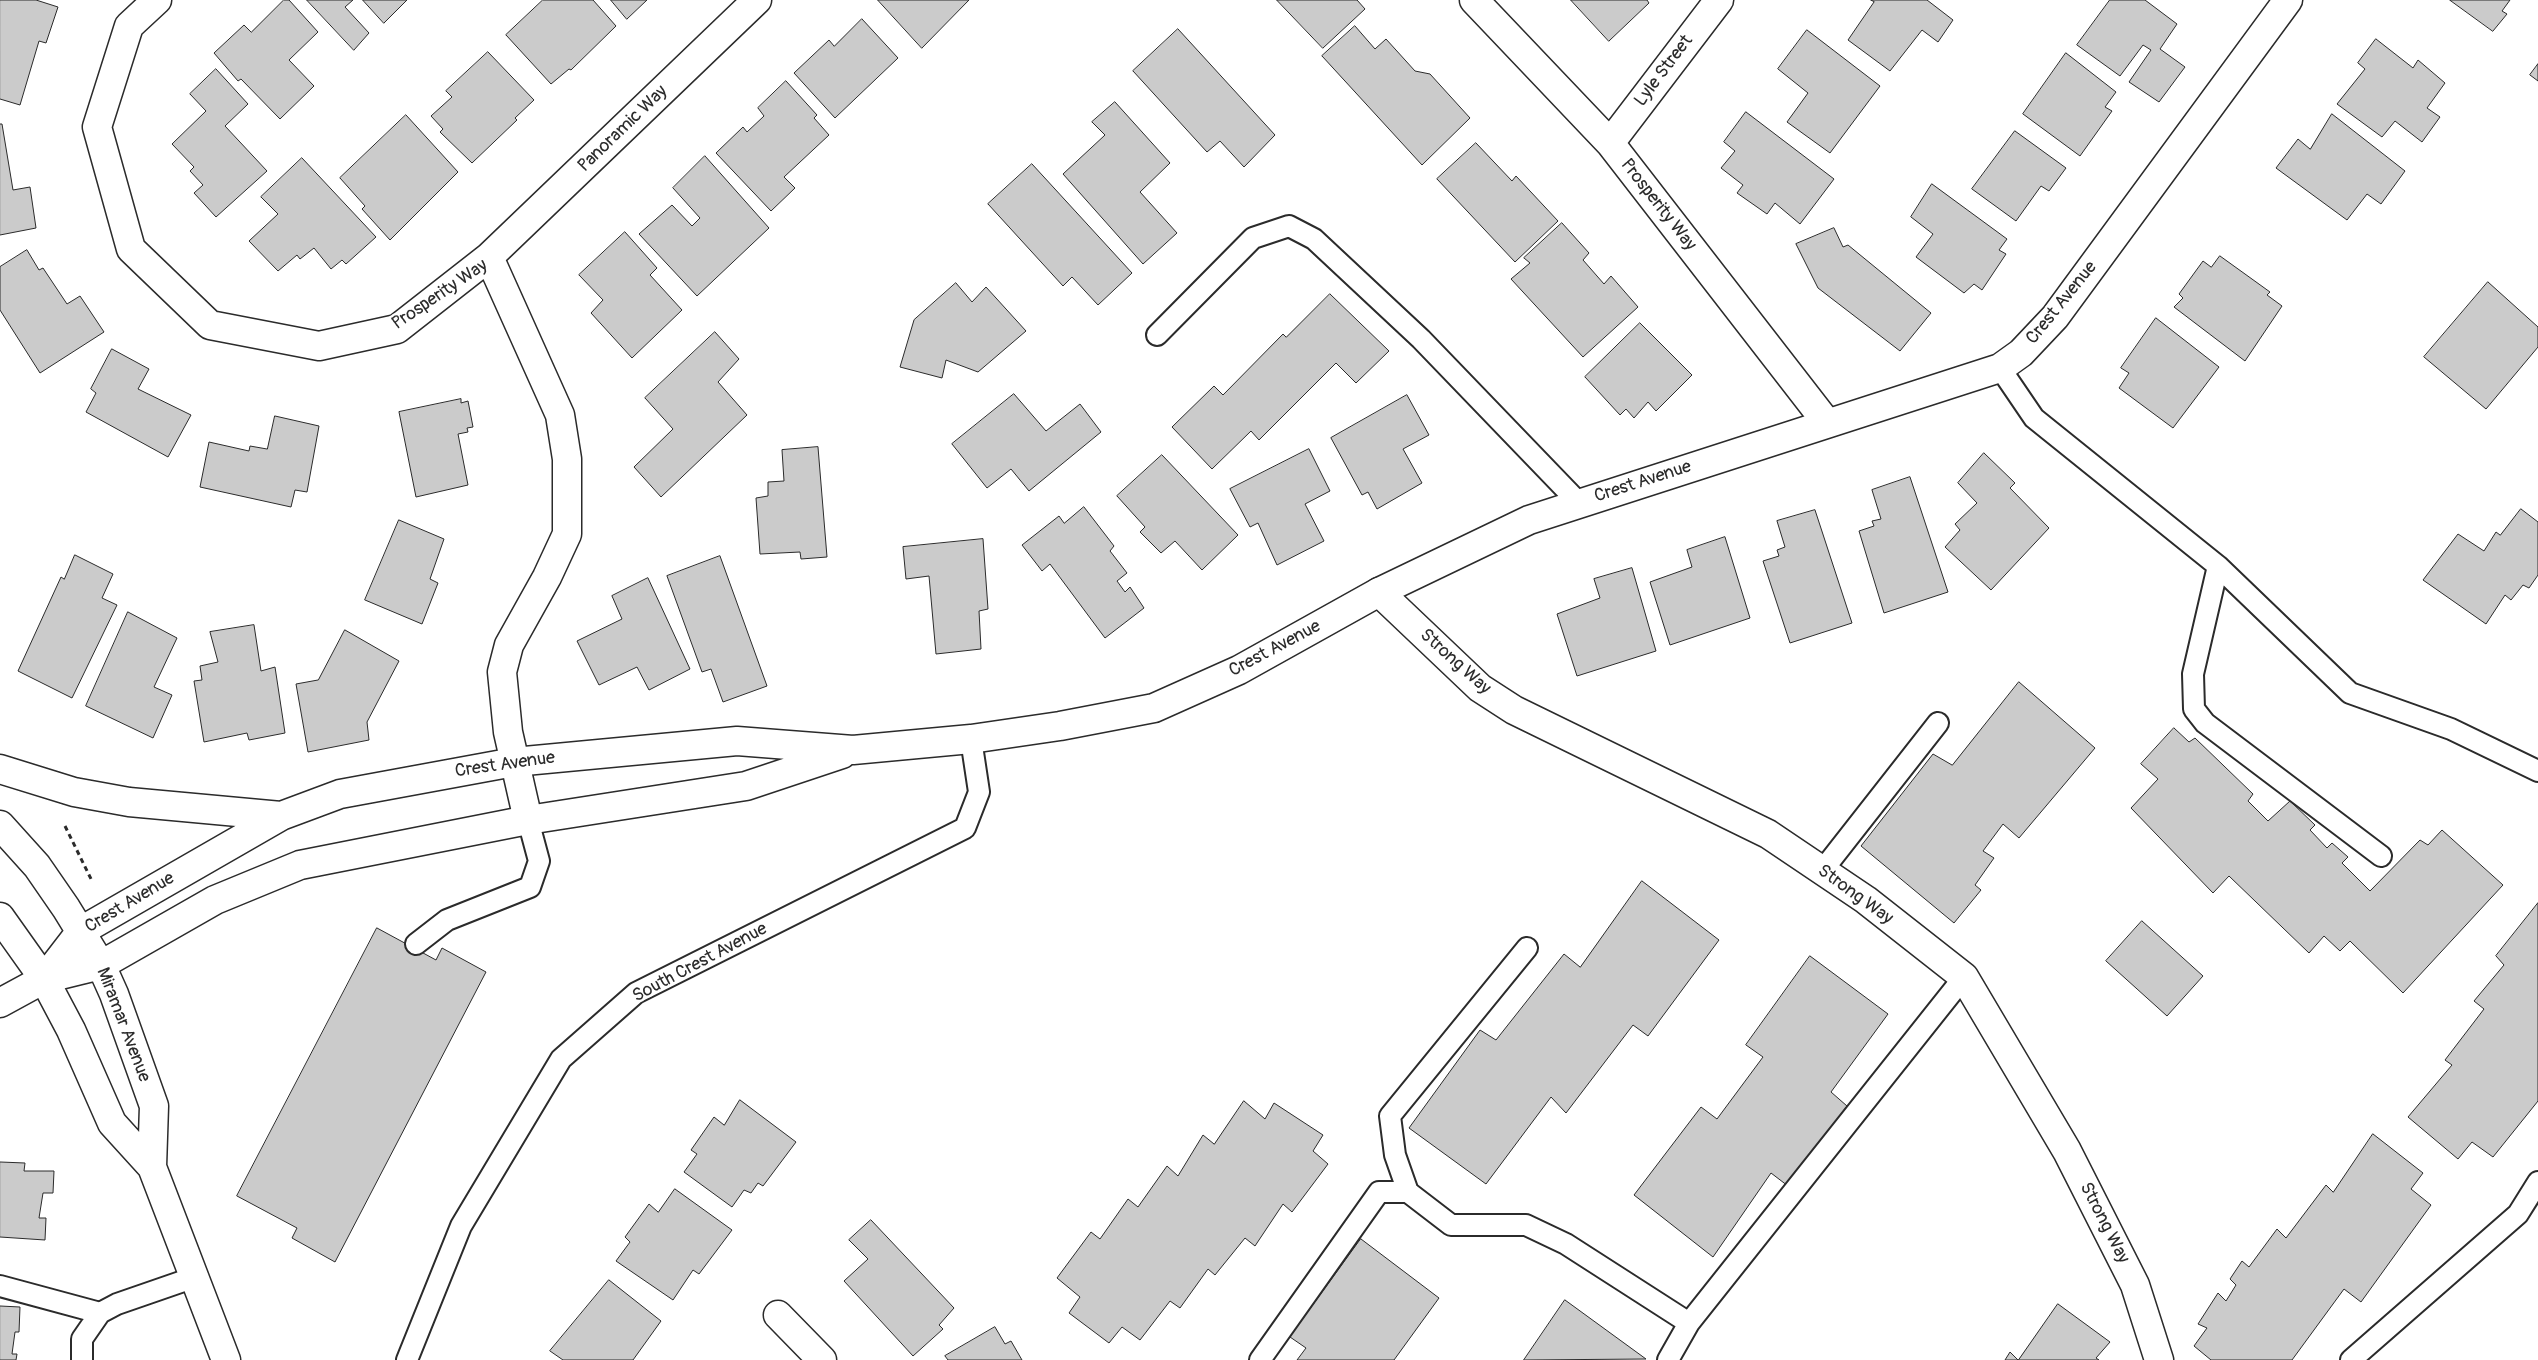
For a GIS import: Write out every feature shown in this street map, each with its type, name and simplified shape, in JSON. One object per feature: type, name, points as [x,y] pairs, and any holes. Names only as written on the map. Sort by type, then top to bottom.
[{"type":"street","name":"Prosperity Way","points":[[157,0],[129,26],[97,127],[131,249],[210,325],[318,346],[397,328],[489,257],[560,415],[567,459],[568,534],[547,577],[509,644],[502,672],[506,718],[528,820]]},
{"type":"street","name":"Panoramic Way","points":[[489,257],[757,0]]},
{"type":"street","name":"Prosperity Way","points":[[1474,0],[1610,143],[1827,423]]},
{"type":"street","name":"Lyle Street","points":[[1610,143],[1719,0]]},
{"type":"street","name":"Crest Avenue","points":[[44,979],[81,931],[280,816],[340,794],[514,762],[737,741],[853,750],[971,738],[1060,726],[1154,708],[1239,670],[1379,592],[1529,520],[2000,368],[2021,353],[2055,317],[2288,0]]},
{"type":"street","name":"Strong Way","points":[[1379,592],[1480,688],[1514,710],[1768,834],[1866,900],[1964,977],[2067,1151],[2135,1286],[2160,1360]]},
{"type":"street","name":"Crest Avenue","points":[[44,979],[101,965],[216,900],[300,865],[528,820],[746,786],[853,750]]},
{"type":"street","points":[[0,769],[74,792],[129,802],[280,816]]},
{"type":"street","name":"Miramar Avenue","points":[[0,825],[37,866],[81,931],[101,965],[114,994],[154,1106],[152,1167]]},
{"type":"street","name":"Miramar Avenue","points":[[0,917],[44,979],[71,1030],[112,1124],[152,1167],[226,1360]]},
{"type":"street","points":[[0,1003],[44,979]]},
{"type":"street","points":[[778,1315],[822,1360]]},
{"type":"lane","points":[[1157,336],[1254,238],[1289,226],[1314,239],[1421,339],[1579,503]]},
{"type":"lane","points":[[2000,368],[2034,418],[2218,566],[2350,693],[2451,729],[2538,771]]},
{"type":"lane","points":[[2218,566],[2193,674],[2194,709],[2205,723],[2381,856]]},
{"type":"lane","points":[[1822,871],[1938,723]]},
{"type":"lane","name":"South Crest Avenue","points":[[407,1360],[461,1226],[561,1059],[636,993],[964,828],[979,792],[971,738]]},
{"type":"lane","points":[[416,944],[447,920],[530,887],[539,861],[528,820]]},
{"type":"lane","points":[[1527,948],[1390,1116],[1395,1155],[1408,1192],[1451,1225],[1526,1225],[1566,1244],[1689,1322]]},
{"type":"lane","points":[[1668,1360],[1689,1322],[1964,977]]},
{"type":"lane","points":[[2351,1360],[2518,1214],[2538,1182]]},
{"type":"lane","points":[[1260,1360],[1379,1192],[1408,1192]]},
{"type":"lane","points":[[82,1360],[82,1339],[100,1313],[117,1304],[195,1276]]},
{"type":"lane","points":[[0,1286],[100,1313]]},
{"type":"path","points":[[67,818],[65,825],[93,884]]},
{"type":"building","points":[[0,0],[36,0],[58,7],[46,43],[39,41],[20,105],[0,99]]},
{"type":"building","points":[[284,0],[289,0],[318,32],[289,60],[314,86],[280,119],[241,79],[238,81],[214,53],[244,25],[251,32]]},
{"type":"building","points":[[307,0],[353,0],[345,7],[369,33],[354,50]]},
{"type":"building","points":[[363,0],[407,0],[384,23]]},
{"type":"building","points":[[543,0],[593,0],[616,26],[571,70],[569,69],[551,84],[506,35]]},
{"type":"building","points":[[611,0],[647,0],[627,19]]},
{"type":"building","points":[[878,0],[969,0],[922,48]]},
{"type":"building","points":[[1277,0],[1357,0],[1365,9],[1323,48]]},
{"type":"building","points":[[1571,0],[1647,0],[1649,3],[1609,41]]},
{"type":"building","points":[[1871,0],[1927,0],[1953,20],[1938,42],[1922,30],[1890,71],[1848,40],[1874,2]]},
{"type":"building","points":[[2110,0],[2145,0],[2177,24],[2160,49],[2185,67],[2159,102],[2129,82],[2151,50],[2143,45],[2120,76],[2077,45]]},
{"type":"building","points":[[2450,0],[2510,0],[2502,11],[2507,14],[2493,31]]},
{"type":"building","points":[[862,19],[898,58],[835,118],[794,73],[829,40],[834,46]]},
{"type":"building","points":[[1355,26],[1375,49],[1386,39],[1415,71],[1430,74],[1470,118],[1422,165],[1322,56]]},
{"type":"building","points":[[1178,29],[1275,135],[1244,167],[1220,141],[1207,152],[1133,71]]},
{"type":"building","points":[[1807,30],[1880,86],[1830,153],[1787,122],[1808,93],[1778,69]]},
{"type":"building","points":[[2376,39],[2413,68],[2418,60],[2445,83],[2427,108],[2440,117],[2422,142],[2395,121],[2382,137],[2337,104],[2365,69],[2358,63]]},
{"type":"building","points":[[488,52],[534,100],[515,118],[517,120],[472,163],[440,132],[443,129],[431,116],[452,97],[446,91]]},
{"type":"building","points":[[2066,53],[2116,92],[2105,107],[2112,111],[2080,156],[2023,114]]},
{"type":"building","points":[[2538,64],[2538,81],[2530,75]]},
{"type":"building","points":[[216,69],[248,104],[225,126],[267,171],[216,217],[194,193],[203,185],[190,171],[194,167],[172,144],[206,111],[190,94]]},
{"type":"building","points":[[786,81],[817,115],[814,118],[829,135],[784,177],[795,188],[771,211],[716,153],[743,127],[747,132],[764,116],[758,108]]},
{"type":"building","points":[[1115,102],[1170,163],[1140,192],[1177,233],[1143,264],[1063,174],[1105,135],[1092,122]]},
{"type":"building","points":[[1746,112],[1834,179],[1800,224],[1775,203],[1767,214],[1737,193],[1743,185],[1721,168],[1735,151],[1724,142]]},
{"type":"building","points":[[2332,114],[2405,171],[2381,204],[2367,194],[2347,220],[2276,168],[2298,139],[2310,149]]},
{"type":"building","points":[[406,115],[458,172],[390,240],[362,209],[365,206],[340,178]]},
{"type":"building","points":[[0,124],[2,124],[13,190],[30,187],[36,228],[0,235]]},
{"type":"building","points":[[2015,131],[2066,168],[2049,191],[2041,186],[2016,221],[1972,189]]},
{"type":"building","points":[[1476,143],[1512,181],[1516,176],[1558,221],[1515,262],[1437,179]]},
{"type":"building","points":[[705,156],[769,228],[697,296],[639,234],[672,205],[692,226],[700,218],[673,188]]},
{"type":"building","points":[[302,158],[376,237],[346,264],[342,260],[331,269],[314,248],[300,259],[297,255],[278,271],[249,241],[278,214],[261,197]]},
{"type":"building","points":[[1032,164],[1132,273],[1098,305],[1072,277],[1063,286],[988,204]]},
{"type":"building","points":[[1932,184],[2007,239],[1999,250],[2006,254],[1982,290],[1974,284],[1964,293],[1916,257],[1933,234],[1911,217]]},
{"type":"building","points":[[1562,223],[1589,253],[1583,260],[1604,284],[1611,276],[1638,307],[1583,357],[1511,279],[1530,263],[1524,258]]},
{"type":"building","points":[[1834,228],[1843,247],[1848,245],[1931,313],[1900,351],[1818,288],[1796,244]]},
{"type":"building","points":[[625,232],[657,268],[650,275],[682,310],[632,358],[591,313],[603,300],[579,275]]},
{"type":"building","points":[[27,250],[39,270],[43,268],[67,304],[80,296],[104,332],[40,373],[0,310],[0,267]]},
{"type":"building","points":[[2220,256],[2270,292],[2267,295],[2282,306],[2245,361],[2174,307],[2183,298],[2179,294],[2203,261],[2211,267]]},
{"type":"building","points":[[2488,282],[2538,327],[2538,347],[2486,409],[2424,357]]},
{"type":"building","points":[[956,283],[972,302],[986,287],[1026,331],[978,372],[946,360],[942,378],[900,367],[914,320]]},
{"type":"building","points":[[1330,294],[1389,351],[1356,383],[1336,363],[1259,440],[1251,431],[1212,469],[1172,427],[1214,386],[1223,395],[1283,334],[1286,337]]},
{"type":"building","points":[[2156,318],[2219,367],[2173,428],[2119,388],[2129,373],[2121,368]]},
{"type":"building","points":[[1640,323],[1692,375],[1656,411],[1648,402],[1634,418],[1626,409],[1620,415],[1585,377]]},
{"type":"building","points":[[715,332],[739,359],[718,382],[747,415],[661,497],[634,467],[673,429],[645,398]]},
{"type":"building","points":[[112,349],[149,369],[138,389],[191,415],[168,457],[86,412],[96,393],[91,389]]},
{"type":"building","points":[[1014,394],[1046,431],[1080,404],[1101,432],[1029,491],[1011,469],[987,488],[952,444]]},
{"type":"building","points":[[1407,395],[1429,435],[1403,449],[1422,483],[1377,509],[1368,492],[1362,495],[1331,438]]},
{"type":"building","points":[[461,399],[461,403],[468,401],[473,427],[467,428],[468,432],[458,434],[468,485],[416,497],[399,412]]},
{"type":"building","points":[[275,416],[319,426],[307,492],[295,490],[291,507],[200,487],[209,442],[249,451],[250,446],[267,449]]},
{"type":"building","points":[[818,447],[827,557],[801,559],[800,552],[760,554],[756,498],[768,496],[768,482],[784,481],[782,450]]},
{"type":"building","points":[[1309,449],[1330,491],[1305,504],[1324,541],[1277,565],[1258,523],[1250,527],[1230,489]]},
{"type":"building","points":[[1984,453],[2015,483],[2010,488],[2049,528],[1991,590],[1945,547],[1960,530],[1955,524],[1977,503],[1958,483]]},
{"type":"building","points":[[1162,455],[1238,535],[1202,570],[1175,541],[1161,553],[1140,532],[1145,527],[1117,496]]},
{"type":"building","points":[[1910,477],[1948,592],[1884,613],[1859,531],[1874,526],[1872,521],[1881,519],[1872,490]]},
{"type":"building","points":[[1084,507],[1114,546],[1110,551],[1127,573],[1117,581],[1125,592],[1130,587],[1144,608],[1105,638],[1050,564],[1042,571],[1022,545],[1059,516],[1064,523]]},
{"type":"building","points":[[2521,509],[2538,522],[2538,575],[2529,588],[2523,585],[2511,600],[2505,595],[2486,624],[2423,580],[2458,534],[2484,551],[2496,532],[2500,535]]},
{"type":"building","points":[[1815,510],[1852,623],[1790,643],[1763,561],[1779,556],[1777,550],[1785,547],[1777,521]]},
{"type":"building","points":[[399,520],[444,539],[430,579],[438,583],[422,624],[365,600]]},
{"type":"building","points":[[1725,537],[1750,618],[1670,645],[1650,582],[1692,567],[1687,550]]},
{"type":"building","points":[[983,539],[988,609],[979,611],[981,649],[936,654],[929,576],[906,579],[903,547]]},
{"type":"building","points":[[75,555],[113,574],[102,598],[117,605],[72,698],[18,671],[61,577],[64,579]]},
{"type":"building","points":[[720,556],[767,686],[723,702],[711,669],[702,672],[667,576]]},
{"type":"building","points":[[1632,568],[1656,651],[1577,676],[1557,614],[1600,598],[1594,579]]},
{"type":"building","points":[[648,578],[690,669],[649,690],[637,667],[599,685],[577,641],[622,619],[612,596]]},
{"type":"building","points":[[128,612],[177,638],[154,687],[172,695],[153,738],[86,706]]},
{"type":"building","points":[[254,625],[261,671],[275,667],[285,733],[249,740],[247,733],[204,742],[194,681],[202,680],[200,666],[218,662],[210,632]]},
{"type":"building","points":[[345,630],[399,661],[367,722],[369,740],[308,752],[296,684],[318,680]]},
{"type":"building","points":[[2019,682],[2095,748],[2019,838],[2003,824],[1983,851],[1994,858],[1975,885],[1981,890],[1954,923],[1861,846],[1933,754],[1952,765]]},
{"type":"building","points":[[2174,728],[2189,742],[2195,738],[2253,794],[2248,801],[2268,821],[2290,801],[2315,825],[2310,830],[2327,848],[2332,843],[2348,857],[2342,863],[2370,891],[2420,840],[2428,845],[2442,830],[2503,885],[2403,993],[2350,941],[2340,951],[2324,936],[2309,953],[2229,876],[2213,893],[2131,808],[2158,779],[2141,764]]},
{"type":"building","points":[[1642,881],[1719,940],[1648,1036],[1633,1025],[1566,1113],[1551,1097],[1486,1184],[1409,1128],[1480,1030],[1496,1040],[1564,954],[1580,967]]},
{"type":"building","points":[[2538,903],[2538,1101],[2493,1157],[2472,1142],[2458,1159],[2408,1117],[2452,1065],[2445,1060],[2484,1009],[2474,1001],[2504,965],[2496,956]]},
{"type":"building","points":[[2142,921],[2203,976],[2167,1016],[2106,961]]},
{"type":"building","points":[[377,928],[436,960],[442,948],[486,972],[335,1262],[292,1238],[297,1228],[237,1196]]},
{"type":"building","points":[[1810,956],[1888,1014],[1831,1092],[1847,1106],[1788,1186],[1771,1173],[1713,1257],[1634,1195],[1701,1107],[1717,1119],[1763,1057],[1746,1045]]},
{"type":"building","points":[[740,1100],[796,1142],[763,1186],[758,1183],[751,1193],[744,1190],[732,1207],[684,1172],[697,1154],[691,1150],[714,1117],[724,1125]]},
{"type":"building","points":[[1244,1101],[1265,1119],[1274,1103],[1323,1135],[1313,1151],[1328,1164],[1292,1212],[1283,1204],[1255,1246],[1245,1238],[1215,1275],[1208,1269],[1180,1308],[1170,1301],[1140,1340],[1122,1327],[1109,1343],[1069,1313],[1080,1297],[1057,1278],[1091,1232],[1100,1239],[1128,1199],[1138,1207],[1167,1166],[1178,1176],[1203,1135],[1214,1144]]},
{"type":"building","points":[[2373,1134],[2423,1173],[2411,1189],[2431,1205],[2361,1302],[2344,1289],[2292,1360],[2211,1360],[2194,1346],[2207,1328],[2198,1324],[2218,1293],[2226,1301],[2236,1285],[2230,1279],[2242,1261],[2249,1267],[2277,1229],[2286,1238],[2326,1185],[2333,1192]]},
{"type":"building","points":[[0,1162],[25,1163],[24,1171],[54,1171],[53,1193],[43,1193],[39,1218],[46,1218],[45,1240],[0,1237]]},
{"type":"building","points":[[675,1189],[732,1230],[699,1274],[693,1270],[673,1300],[616,1261],[630,1242],[625,1237],[649,1204],[658,1212]]},
{"type":"building","points":[[871,1220],[954,1308],[939,1325],[943,1329],[913,1356],[844,1281],[868,1259],[849,1240]]},
{"type":"building","points":[[1361,1239],[1439,1298],[1394,1360],[1297,1360],[1306,1348],[1290,1337]]},
{"type":"building","points":[[609,1280],[661,1321],[633,1360],[563,1360],[550,1351]]},
{"type":"building","points":[[1565,1300],[1646,1359],[1524,1360]]},
{"type":"building","points":[[2058,1304],[2110,1342],[2096,1358],[2099,1360],[2018,1360]]},
{"type":"building","points":[[0,1306],[20,1307],[19,1332],[15,1332],[12,1354],[17,1354],[16,1360],[0,1360]]},
{"type":"building","points":[[995,1327],[1005,1344],[1011,1341],[1022,1360],[948,1360],[945,1356]]},
{"type":"building","points":[[2010,1352],[2018,1360],[2005,1360]]}]
